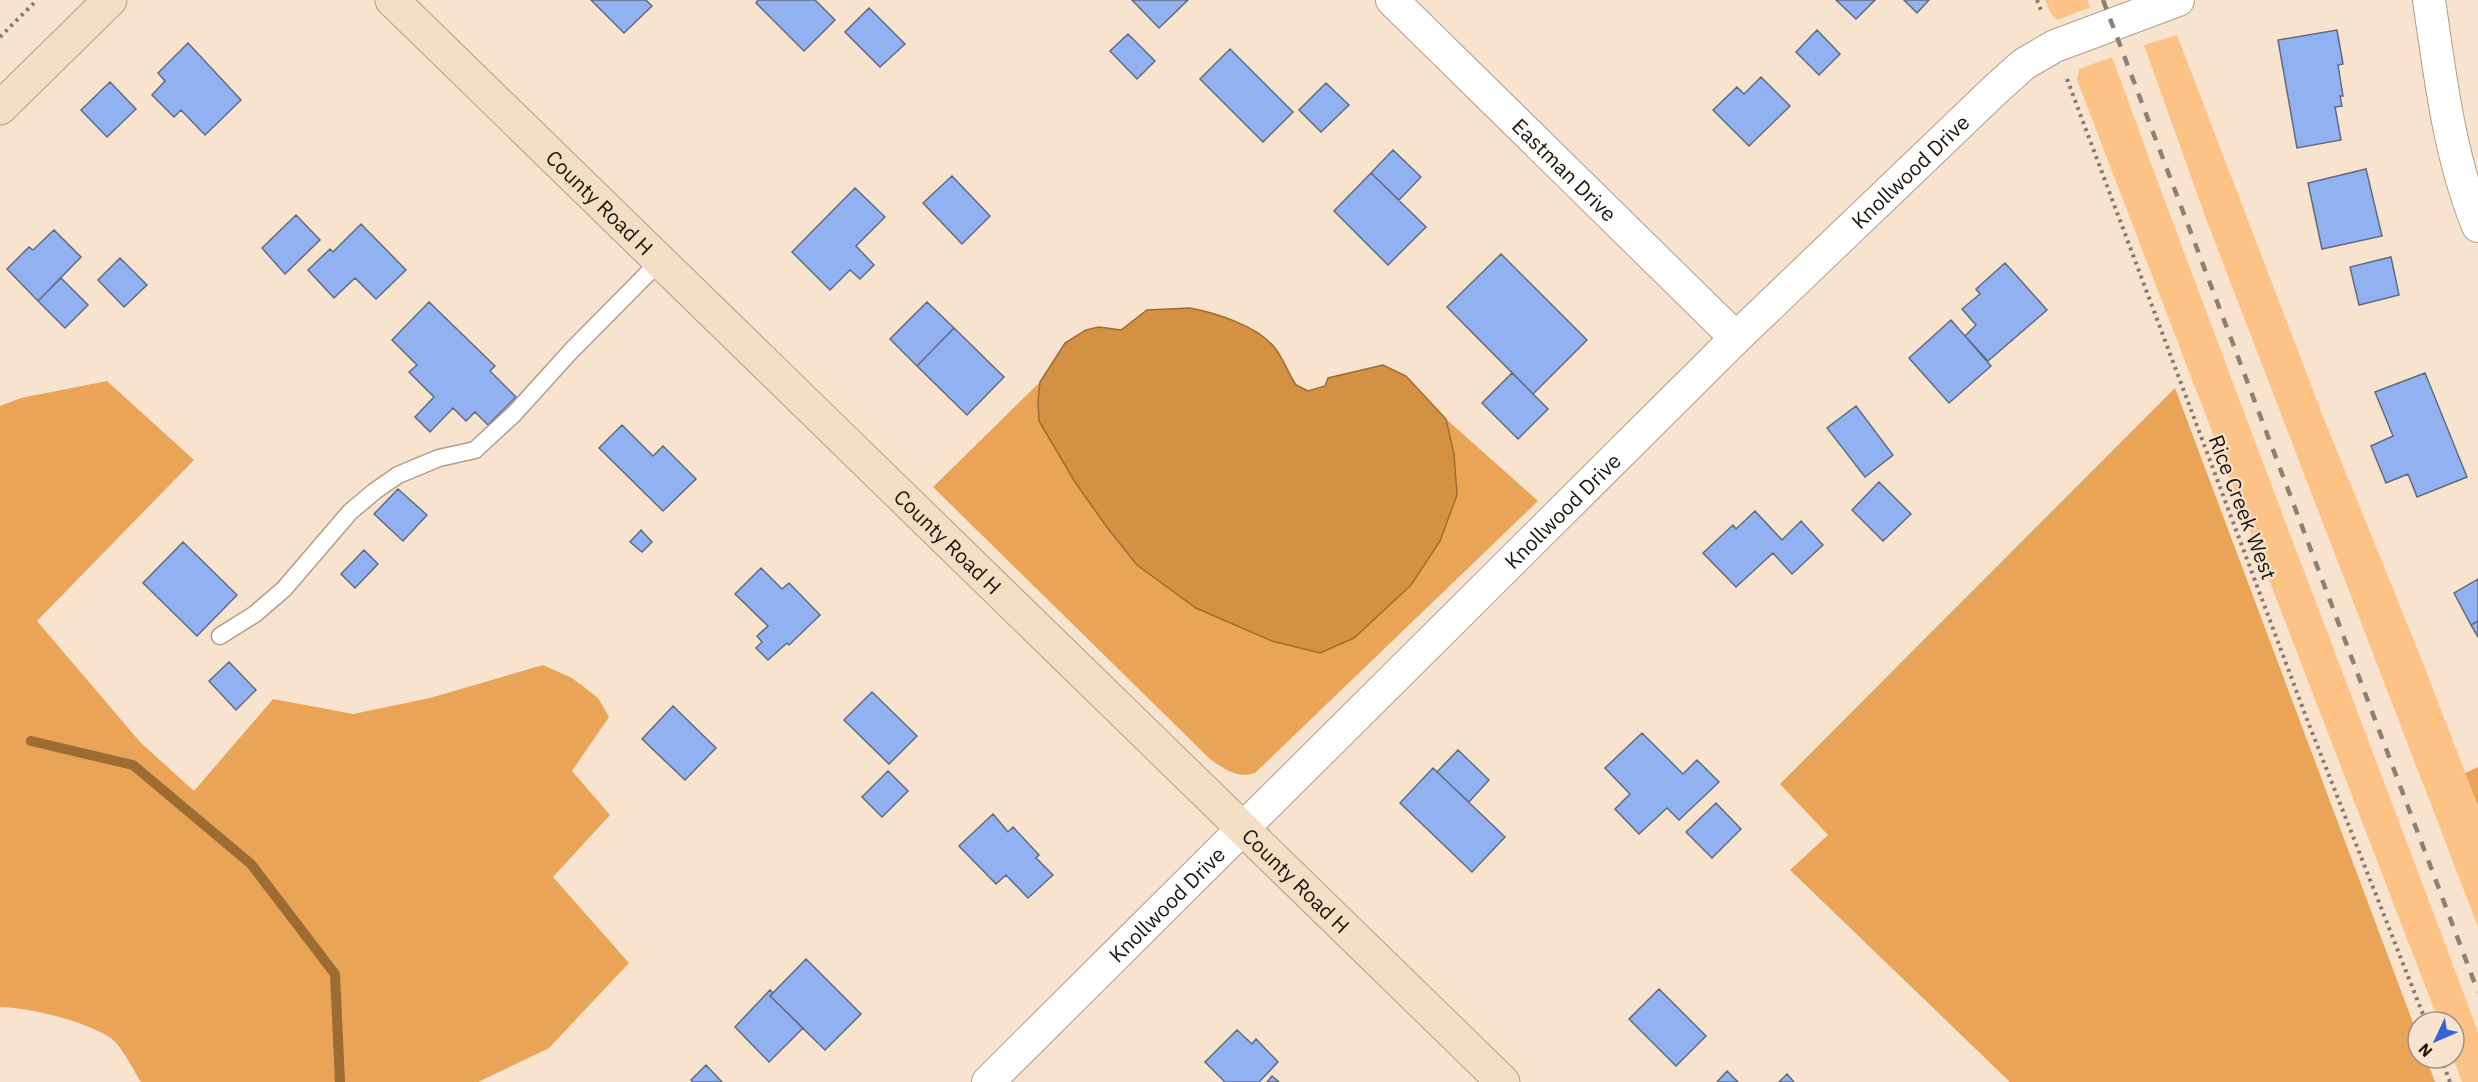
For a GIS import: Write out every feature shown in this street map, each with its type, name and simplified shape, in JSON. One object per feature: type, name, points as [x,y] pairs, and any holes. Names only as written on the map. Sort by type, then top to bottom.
[{"type":"street","points":[[0,108],[110,0]]},
{"type":"street","name":"County Road H","points":[[392,0],[1503,1082]]},
{"type":"street","name":"Eastman Drive","points":[[1392,0],[1736,338]]},
{"type":"street","name":"Knollwood Drive","points":[[987,1082],[1243,831],[1736,338],[1995,90],[2024,64],[2055,46],[2178,0]]},
{"type":"street","points":[[2429,0],[2445,105],[2470,206],[2478,226]]},
{"type":"lane","points":[[220,636],[255,614],[284,589],[350,512],[375,491],[398,475],[439,458],[475,450],[514,414],[571,351],[660,261]]},
{"type":"path","points":[[0,37],[37,0]]},
{"type":"path","name":"Rice Creek West","points":[[2037,0],[2308,722],[2421,1010]]},
{"type":"shaded area","points":[[2045,0],[2087,0],[2090,7],[2058,20],[2051,14]]},
{"type":"shaded area","points":[[2177,35],[2324,419],[2478,806],[2478,927],[2205,216],[2144,45]]},
{"type":"shaded area","points":[[2112,57],[2202,302],[2478,1032],[2478,1082],[2462,1082],[2458,1070],[2466,1070],[2466,1010],[2434,1010],[2077,80],[2079,69]]},
{"type":"shaded area","points":[[1190,308],[1224,317],[1268,340],[1281,357],[1296,385],[1308,391],[1325,386],[1328,378],[1383,365],[1406,376],[1446,419],[1454,454],[1457,495],[1440,541],[1411,585],[1354,638],[1320,653],[1272,641],[1196,608],[1137,565],[1075,482],[1039,421],[1040,382],[1065,343],[1086,330],[1099,327],[1121,330],[1147,310]]},
{"type":"shaded area","points":[[107,381],[194,460],[37,621],[140,742],[194,791],[273,699],[353,714],[430,698],[543,665],[572,678],[598,698],[609,717],[572,771],[610,815],[553,877],[629,963],[549,1048],[478,1082],[141,1082],[120,1048],[102,1033],[74,1021],[26,1010],[0,1007],[0,406],[21,398]]},
{"type":"shaded area","points":[[1040,382],[1039,421],[1106,526],[1454,454],[1446,419],[1538,501],[1255,773],[1237,774],[1210,759],[933,487]]},
{"type":"shaded area","points":[[2175,388],[2408,1010],[2406,1010],[2406,1070],[2430,1070],[2435,1082],[2010,1082],[1790,870],[1828,835],[1780,784]]},
{"type":"shaded area","points":[[2478,767],[2478,806],[2465,773]]},
{"type":"building","points":[[591,0],[646,0],[652,6],[624,33]]},
{"type":"building","points":[[758,0],[815,0],[835,20],[804,51],[756,3]]},
{"type":"building","points":[[1132,0],[1188,0],[1159,28]]},
{"type":"building","points":[[1836,0],[1875,0],[1856,19]]},
{"type":"building","points":[[1904,0],[1929,0],[1917,13]]},
{"type":"building","points":[[869,8],[905,44],[880,67],[845,32]]},
{"type":"building","points":[[1817,30],[1840,54],[1819,75],[1796,52]]},
{"type":"building","points":[[2337,30],[2343,64],[2338,65],[2343,96],[2340,96],[2342,106],[2335,107],[2341,140],[2297,148],[2278,40]]},
{"type":"building","points":[[1128,34],[1155,61],[1137,79],[1110,51]]},
{"type":"building","points":[[188,43],[241,100],[205,135],[181,110],[174,117],[152,95],[165,81],[158,73]]},
{"type":"building","points":[[1230,49],[1293,112],[1263,142],[1200,79]]},
{"type":"building","points":[[1761,77],[1790,106],[1749,146],[1713,110],[1737,87],[1744,94]]},
{"type":"building","points":[[110,82],[136,109],[107,137],[81,110]]},
{"type":"building","points":[[1326,83],[1349,105],[1321,132],[1299,110]]},
{"type":"building","points":[[1393,150],[1421,177],[1399,200],[1371,173]]},
{"type":"building","points":[[2366,169],[2382,236],[2322,249],[2308,183]]},
{"type":"building","points":[[1371,173],[1426,227],[1388,265],[1334,211]]},
{"type":"building","points":[[952,176],[990,216],[962,244],[923,203]]},
{"type":"building","points":[[855,188],[885,217],[856,246],[874,265],[860,279],[850,270],[830,290],[792,252]]},
{"type":"building","points":[[296,215],[320,240],[285,274],[262,248]]},
{"type":"building","points":[[361,224],[406,270],[376,299],[355,278],[334,298],[308,270],[330,249],[333,252]]},
{"type":"building","points":[[54,230],[81,257],[38,301],[7,269],[29,247],[33,250]]},
{"type":"building","points":[[1501,254],[1587,340],[1533,394],[1447,307]]},
{"type":"building","points":[[2391,257],[2399,295],[2359,305],[2350,267]]},
{"type":"building","points":[[120,258],[147,285],[124,307],[98,280]]},
{"type":"building","points":[[2005,263],[2047,310],[1988,361],[1965,336],[1976,325],[1962,309],[1980,294],[1976,289]]},
{"type":"building","points":[[61,278],[88,305],[65,328],[38,301]]},
{"type":"building","points":[[429,302],[495,366],[490,371],[516,397],[488,425],[475,412],[466,421],[453,408],[430,432],[415,417],[434,397],[409,372],[417,365],[392,340]]},
{"type":"building","points":[[927,302],[954,328],[917,366],[890,339]]},
{"type":"building","points":[[1951,320],[1991,366],[1949,403],[1909,358]]},
{"type":"building","points":[[954,328],[1004,377],[967,415],[917,366]]},
{"type":"building","points":[[1512,373],[1548,409],[1518,439],[1482,403]]},
{"type":"building","points":[[2425,373],[2467,477],[2417,497],[2408,474],[2386,483],[2371,446],[2393,436],[2375,392]]},
{"type":"building","points":[[1856,406],[1893,455],[1865,477],[1827,428]]},
{"type":"building","points":[[622,425],[653,456],[663,446],[696,479],[663,511],[599,448]]},
{"type":"building","points":[[1879,482],[1911,514],[1883,541],[1852,510]]},
{"type":"building","points":[[398,489],[427,515],[403,541],[374,514]]},
{"type":"building","points":[[1755,511],[1782,540],[1801,521],[1823,545],[1792,574],[1773,553],[1736,587],[1703,553],[1733,525],[1736,529]]},
{"type":"building","points":[[641,530],[652,542],[642,552],[630,542]]},
{"type":"building","points":[[183,542],[237,595],[197,636],[143,583]]},
{"type":"building","points":[[364,550],[378,564],[355,588],[341,574]]},
{"type":"building","points":[[761,568],[782,589],[789,583],[820,615],[789,645],[787,643],[768,660],[756,648],[762,642],[757,636],[768,626],[735,594]]},
{"type":"building","points":[[2478,579],[2478,621],[2471,625],[2454,593]]},
{"type":"building","points":[[2478,621],[2478,637],[2471,625]]},
{"type":"building","points":[[229,662],[256,690],[236,710],[209,681]]},
{"type":"building","points":[[872,692],[917,736],[889,764],[844,720]]},
{"type":"building","points":[[673,706],[716,748],[685,780],[642,739]]},
{"type":"building","points":[[1642,733],[1683,774],[1697,760],[1719,782],[1679,820],[1667,808],[1639,834],[1615,809],[1630,794],[1605,768]]},
{"type":"building","points":[[1458,750],[1489,780],[1469,802],[1437,772]]},
{"type":"building","points":[[1433,768],[1505,837],[1472,872],[1400,803]]},
{"type":"building","points":[[888,771],[908,791],[882,817],[862,797]]},
{"type":"building","points":[[1716,803],[1741,829],[1712,858],[1686,832]]},
{"type":"building","points":[[993,814],[1008,832],[1013,827],[1039,855],[1036,858],[1053,875],[1028,898],[1006,875],[996,884],[959,846]]},
{"type":"building","points":[[806,959],[861,1014],[825,1050],[770,996]]},
{"type":"building","points":[[1659,989],[1706,1036],[1676,1066],[1629,1019]]},
{"type":"building","points":[[770,990],[773,993],[770,996],[803,1028],[769,1062],[735,1027]]},
{"type":"building","points":[[1237,1030],[1252,1044],[1256,1039],[1278,1062],[1259,1082],[1225,1082],[1205,1062]]},
{"type":"building","points":[[706,1065],[722,1082],[693,1082],[691,1080]]},
{"type":"building","points":[[1727,1071],[1738,1082],[1717,1082]]},
{"type":"building","points":[[1787,1074],[1794,1082],[1779,1082]]},
{"type":"building","points":[[1272,1076],[1279,1082],[1267,1082]]},
{"type":"waterway","points":[[31,741],[133,765],[251,864],[335,974],[340,1082]]},
{"type":"railway","points":[[2103,0],[2478,992]]}]
